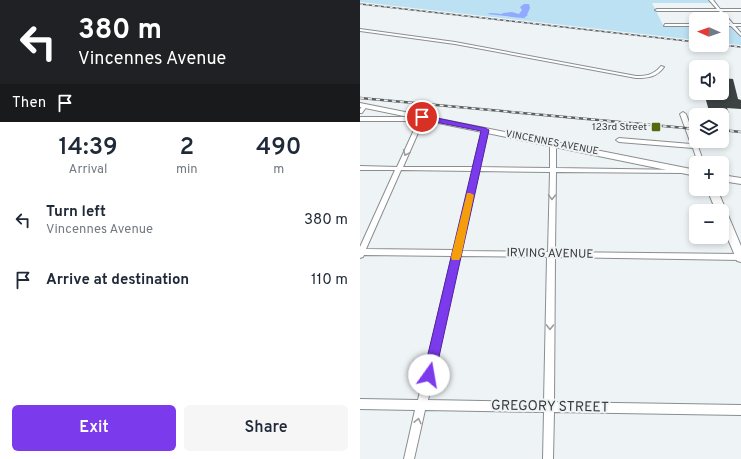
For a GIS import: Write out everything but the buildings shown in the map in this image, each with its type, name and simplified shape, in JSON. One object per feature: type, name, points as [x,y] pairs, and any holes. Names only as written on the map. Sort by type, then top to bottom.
[{"type":"main road","name":"VINCENNES AVENUE","points":[[362,107],[422,117],[689,171]]},
{"type":"main road","points":[[729,179],[741,182]]},
{"type":"main road","points":[[729,229],[741,257]]},
{"type":"street","points":[[711,0],[741,35]]},
{"type":"street","points":[[657,10],[741,10]]},
{"type":"street","points":[[665,25],[689,25]]},
{"type":"street","points":[[732,25],[741,25]]},
{"type":"street","points":[[360,30],[455,43],[636,77],[647,77],[654,75],[662,67]]},
{"type":"street","points":[[683,114],[689,131]]},
{"type":"street","points":[[360,119],[406,119],[422,117]]},
{"type":"street","points":[[360,253],[422,117]]},
{"type":"street","points":[[409,459],[485,130]]},
{"type":"street","points":[[619,140],[689,146]]},
{"type":"street","points":[[548,459],[553,144]]},
{"type":"street","points":[[360,168],[689,172]]},
{"type":"street","name":"IRVING AVENUE","points":[[360,253],[741,257]]},
{"type":"street","name":"GREGORY STREET","points":[[360,404],[741,410]]},
{"type":"shaded area","points":[[360,0],[708,0],[710,3],[652,3],[663,25],[689,25],[689,39],[360,2]]},
{"type":"shaded area","points":[[729,26],[731,26],[741,37],[741,45],[729,44]]},
{"type":"water","points":[[524,4],[529,4],[530,8],[528,15],[524,18],[531,19],[487,14],[512,12],[519,14],[522,10],[520,7]]},
{"type":"railway","points":[[360,4],[689,41]]},
{"type":"railway","points":[[729,46],[741,47]]},
{"type":"railway","points":[[360,98],[689,128]]},
{"type":"railway","points":[[729,131],[741,132]]},
{"type":"slow traffic","points":[[456,257],[470,195]]},
{"type":"place","name":"123rd Street","points":[[656,127]]},
{"type":"route","points":[[422,117],[485,130],[429,375]]}]
